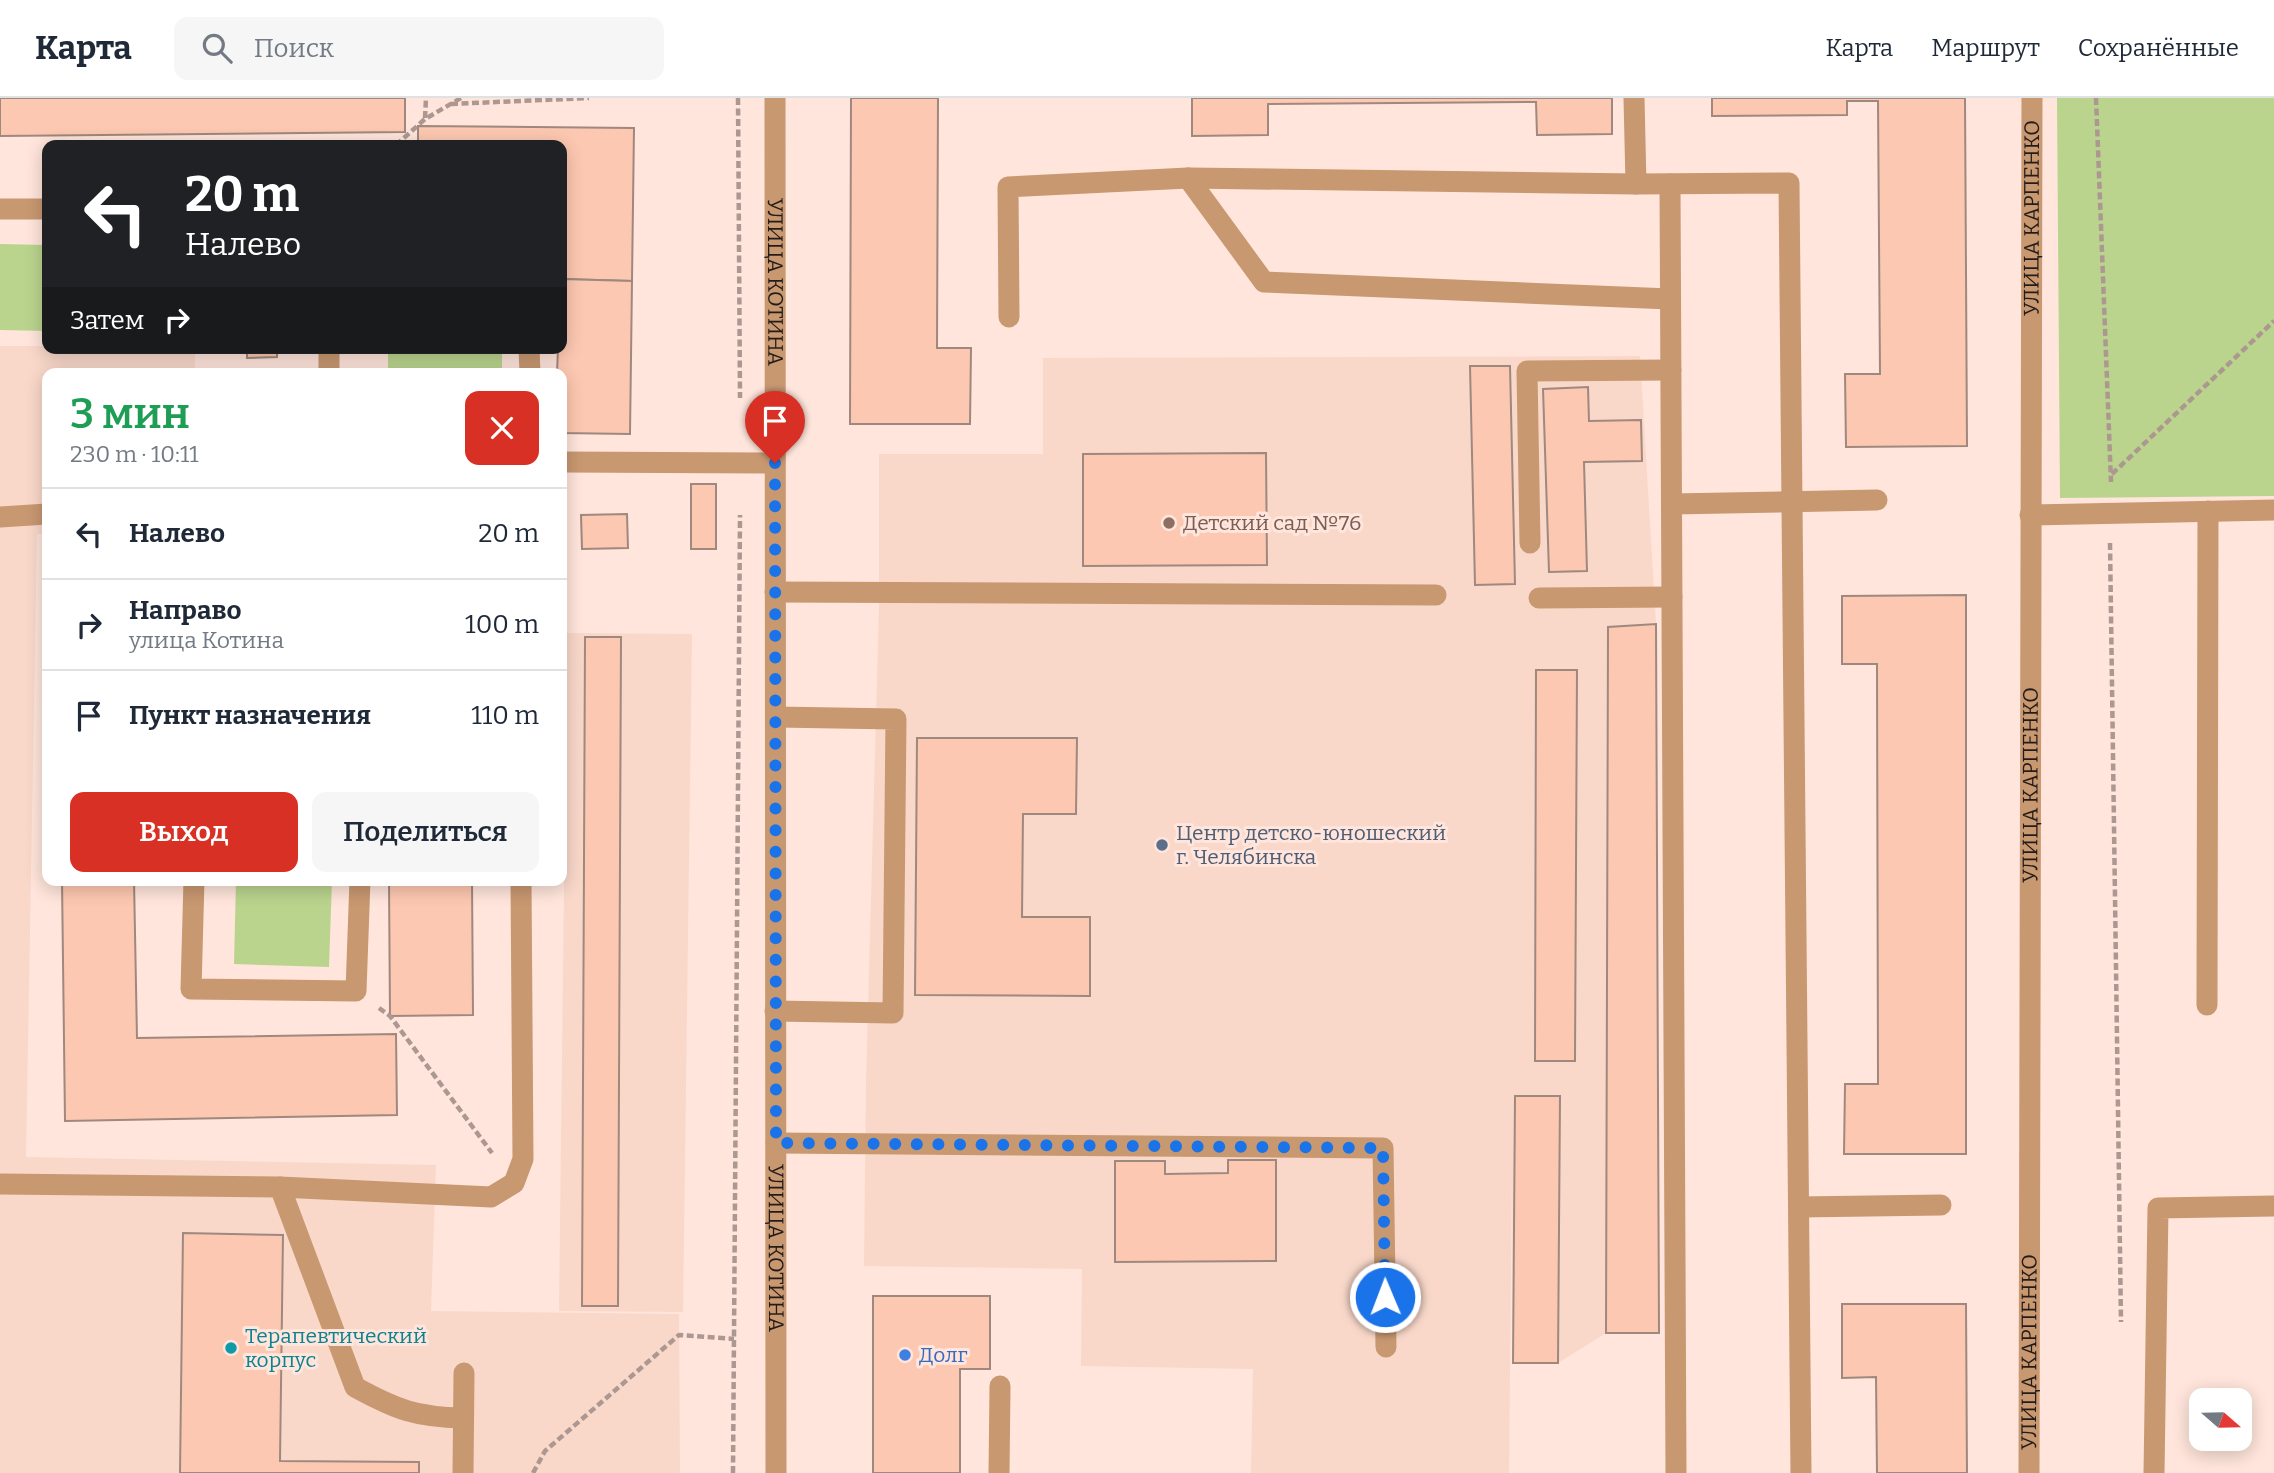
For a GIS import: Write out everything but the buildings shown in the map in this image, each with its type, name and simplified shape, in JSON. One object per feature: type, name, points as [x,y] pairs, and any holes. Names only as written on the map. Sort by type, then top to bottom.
[{"type":"street","name":"УЛИЦА КОТИНА","points":[[775,98],[776,1473]]},
{"type":"street","points":[[1634,98],[1636,184]]},
{"type":"street","name":"УЛИЦА КАРПЕНКО","points":[[2029,1473],[2032,98]]},
{"type":"street","points":[[1188,178],[1264,282],[1670,299]]},
{"type":"street","points":[[1009,317],[1007,187],[1188,178],[1636,184],[1788,183],[1801,1473]]},
{"type":"street","points":[[1670,184],[1676,1473]]},
{"type":"street","points":[[0,209],[42,209]]},
{"type":"street","points":[[1530,543],[1527,370],[1671,370]]},
{"type":"street","points":[[567,462],[775,463]]},
{"type":"street","points":[[1672,504],[1877,500]]},
{"type":"street","points":[[2031,515],[2274,510]]},
{"type":"street","points":[[2207,1005],[2208,512]]},
{"type":"street","points":[[0,517],[42,514]]},
{"type":"street","points":[[775,593],[1436,595]]},
{"type":"street","points":[[1539,598],[1672,597]]},
{"type":"street","points":[[775,1012],[892,1013],[895,732],[895,719],[776,717]]},
{"type":"street","points":[[194,886],[191,989],[356,991],[360,886]]},
{"type":"street","points":[[0,1184],[280,1187],[491,1197],[514,1183],[523,1159],[521,886]]},
{"type":"street","points":[[776,1143],[1383,1148],[1386,1347]]},
{"type":"street","points":[[280,1187],[355,1387],[392,1407],[430,1417],[463,1418]]},
{"type":"street","points":[[1799,1207],[1941,1205]]},
{"type":"street","points":[[2154,1473],[2158,1208],[2274,1206]]},
{"type":"street","points":[[463,1473],[464,1373]]},
{"type":"street","points":[[999,1473],[1000,1387]]},
{"type":"path","points":[[425,118],[426,98]]},
{"type":"path","points":[[401,140],[425,118],[461,98]]},
{"type":"path","points":[[451,104],[589,98]]},
{"type":"path","points":[[738,98],[740,409]]},
{"type":"path","points":[[2096,98],[2112,475],[2110,513],[2122,1334]]},
{"type":"path","points":[[2112,475],[2274,321]]},
{"type":"path","points":[[733,1473],[741,463]]},
{"type":"path","points":[[356,991],[390,1016],[514,1183]]},
{"type":"path","points":[[533,1473],[545,1451],[679,1335],[734,1339]]},
{"type":"shaded area","points":[[0,346],[42,346],[42,354],[195,354],[195,368],[42,368],[42,534],[37,534],[26,1157],[436,1165],[431,1311],[679,1314],[680,1473],[0,1473]]},
{"type":"shaded area","points":[[1640,356],[1656,624],[1659,1333],[1606,1333],[1558,1363],[1513,1363],[1512,1172],[1509,1473],[1251,1473],[1253,1369],[1081,1366],[1082,1269],[864,1266],[866,1083],[879,607],[879,454],[1043,454],[1043,358]]},
{"type":"shaded area","points":[[567,633],[692,634],[683,1312],[559,1311],[564,886],[567,886]]},
{"type":"green space","points":[[2057,98],[2274,98],[2274,496],[2060,498]]},
{"type":"green space","points":[[0,244],[42,245],[42,331],[0,330]]},
{"type":"green space","points":[[388,354],[502,354],[502,368],[388,368]]},
{"type":"green space","points":[[236,886],[332,886],[329,967],[234,964]]},
{"type":"place","name":"Детский сад №76","points":[[1169,523]]},
{"type":"place","name":"Центр детско-юношеский г. Челябинска","points":[[1162,845]]},
{"type":"place","name":"Терапевтический корпус","points":[[231,1348]]},
{"type":"place","name":"Долг","points":[[905,1355]]},
{"type":"route","points":[[775,463],[776,1143],[1383,1148],[1385,1297]]}]
